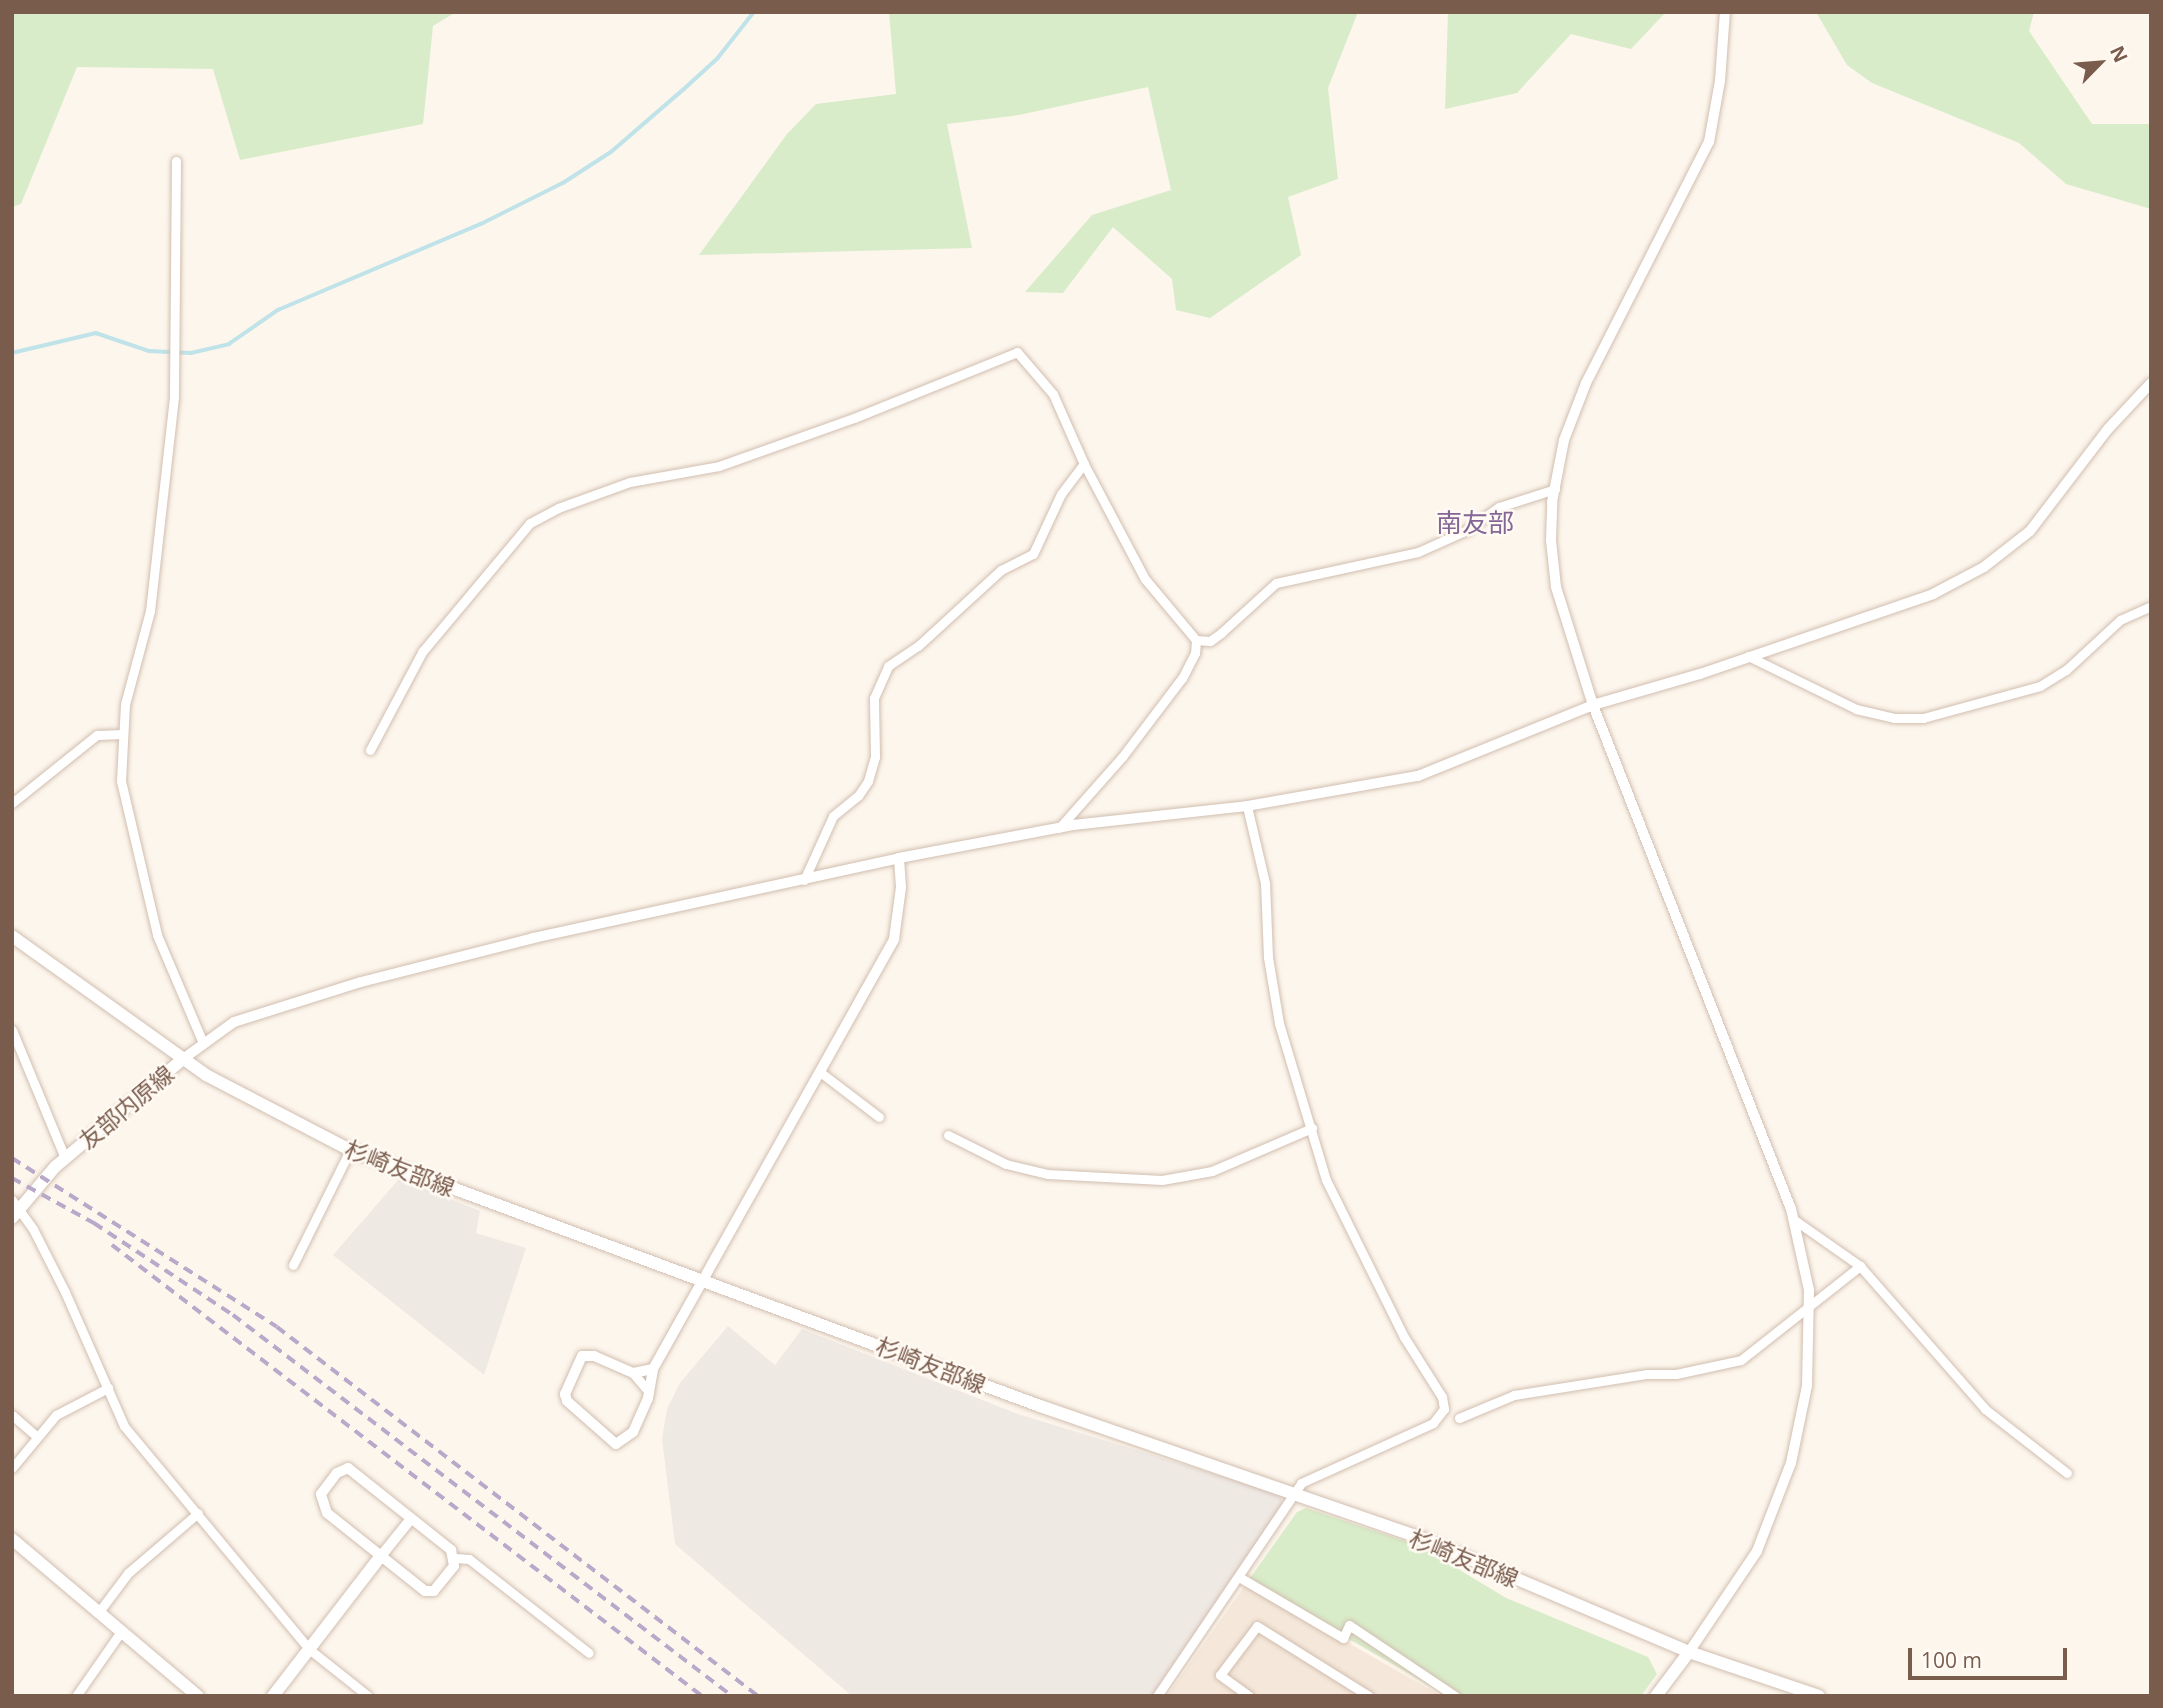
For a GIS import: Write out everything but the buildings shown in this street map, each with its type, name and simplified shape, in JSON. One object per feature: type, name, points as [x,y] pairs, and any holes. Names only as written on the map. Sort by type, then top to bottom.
[{"type":"main road","name":"友部内原線","points":[[12,936],[183,1059],[65,1158],[15,1209]]},
{"type":"main road","name":"杉崎友部線","points":[[183,1059],[271,1112],[350,1150],[1040,1406],[1423,1539],[1689,1652],[1819,1696]]},
{"type":"main road","points":[[12,1539],[120,1633],[198,1696]]},
{"type":"main road","points":[[273,1696],[381,1556]]},
{"type":"main road","points":[[1656,1696],[1689,1652]]},
{"type":"street","points":[[1689,1652],[1757,1551],[1791,1463],[1807,1386],[1809,1290],[1793,1219],[1593,705],[1556,587],[1551,540],[1555,489],[1563,440],[1586,383],[1709,142],[1720,81],[1725,12]]},
{"type":"street","points":[[176,161],[174,397],[150,611],[125,704],[121,780],[157,936],[203,1043]]},
{"type":"street","points":[[370,750],[422,652],[530,523],[558,508],[630,482],[719,466],[854,418],[1017,352],[1053,394],[1084,464],[1145,579],[1196,640],[1195,653],[1182,678],[1122,757],[1058,828]]},
{"type":"street","points":[[183,1059],[233,1022],[361,982],[533,938],[900,858],[1058,828],[1247,806],[1418,776],[1593,705],[1933,594],[1984,567],[2030,531],[2108,429],[2151,383]]},
{"type":"street","points":[[804,880],[833,816],[858,796],[867,781],[875,757],[874,698],[888,666],[1001,570],[1033,554],[1055,505],[1084,464]]},
{"type":"street","points":[[1196,640],[1210,641],[1221,634],[1276,583],[1418,552],[1467,530],[1499,507],[1555,489]]},
{"type":"street","points":[[1748,656],[1856,709],[1894,718],[1923,718],[2040,686],[2066,670],[2120,620],[2151,606]]},
{"type":"street","points":[[12,803],[97,735],[123,734]]},
{"type":"street","points":[[1157,1696],[1294,1494],[1311,1475],[1433,1423],[1444,1409],[1442,1397],[1404,1337],[1326,1180],[1279,1023],[1268,957],[1265,883],[1247,806]]},
{"type":"street","points":[[649,1392],[633,1373],[594,1356],[582,1356],[568,1381],[567,1401],[616,1444],[633,1433],[649,1392],[653,1369],[894,939],[900,858]]},
{"type":"street","points":[[12,1030],[65,1158]]},
{"type":"street","points":[[820,1072],[879,1117]]},
{"type":"street","points":[[948,1135],[1006,1164],[1047,1174],[1162,1180],[1212,1171],[1312,1128]]},
{"type":"street","points":[[293,1265],[350,1150]]},
{"type":"street","points":[[15,1209],[65,1292],[124,1426],[309,1649],[369,1696]]},
{"type":"street","points":[[1793,1219],[1860,1266],[1984,1409],[2067,1473]]},
{"type":"street","points":[[1459,1418],[1514,1395],[1647,1374],[1676,1374],[1741,1360],[1809,1310],[1860,1266]]},
{"type":"street","points":[[633,1373],[653,1369]]},
{"type":"street","points":[[12,1468],[64,1409],[108,1388]]},
{"type":"street","points":[[12,1415],[37,1437]]},
{"type":"street","points":[[455,1558],[430,1592],[323,1508],[321,1494],[337,1472],[348,1468],[357,1473],[406,1511],[410,1520],[455,1558],[469,1559],[589,1653]]},
{"type":"street","points":[[98,1614],[128,1573],[198,1513]]},
{"type":"street","points":[[381,1556],[410,1520]]},
{"type":"street","points":[[1239,1577],[1343,1637],[1349,1625],[1455,1696]]},
{"type":"street","points":[[1250,1696],[1220,1675],[1257,1626],[1369,1696]]},
{"type":"street","points":[[76,1696],[120,1633]]},
{"type":"shaded area","points":[[399,1179],[480,1211],[476,1233],[526,1248],[484,1375],[333,1255]]},
{"type":"shaded area","points":[[728,1326],[775,1365],[802,1329],[1018,1414],[1280,1494],[1283,1507],[1152,1696],[852,1696],[675,1544],[662,1439],[667,1409],[680,1383]]},
{"type":"shaded area","points":[[1246,1584],[1441,1696],[1167,1696]]},
{"type":"green space","points":[[12,12],[456,12],[433,26],[423,124],[240,160],[213,69],[77,67],[21,204],[12,207]]},
{"type":"green space","points":[[889,12],[1358,12],[1328,88],[1338,179],[1288,197],[1301,255],[1210,318],[1176,310],[1172,279],[1113,227],[1063,293],[1025,292],[1092,215],[1171,190],[1148,87],[1019,115],[947,124],[972,248],[699,255],[787,134],[816,104],[896,94]]},
{"type":"green space","points":[[1448,12],[1666,12],[1631,49],[1571,34],[1517,93],[1445,109]]},
{"type":"green space","points":[[1816,12],[2034,12],[2029,31],[2092,124],[2151,124],[2151,209],[2066,184],[2019,143],[1872,83],[1847,65]]},
{"type":"green space","points":[[1306,1508],[1420,1546],[1506,1598],[1648,1657],[1657,1674],[1641,1696],[1448,1696],[1248,1581],[1297,1512]]},
{"type":"waterway","points":[[12,353],[96,333],[149,351],[191,353],[229,344],[278,310],[481,224],[563,183],[611,152],[684,89],[717,59],[754,12]]},
{"type":"railway","points":[[12,1158],[277,1327],[758,1696]]},
{"type":"railway","points":[[12,1178],[94,1223],[233,1315],[732,1696]]},
{"type":"railway","points":[[112,1245],[702,1696]]},
{"type":"district","name":"南友部","points":[[1475,523]]}]
